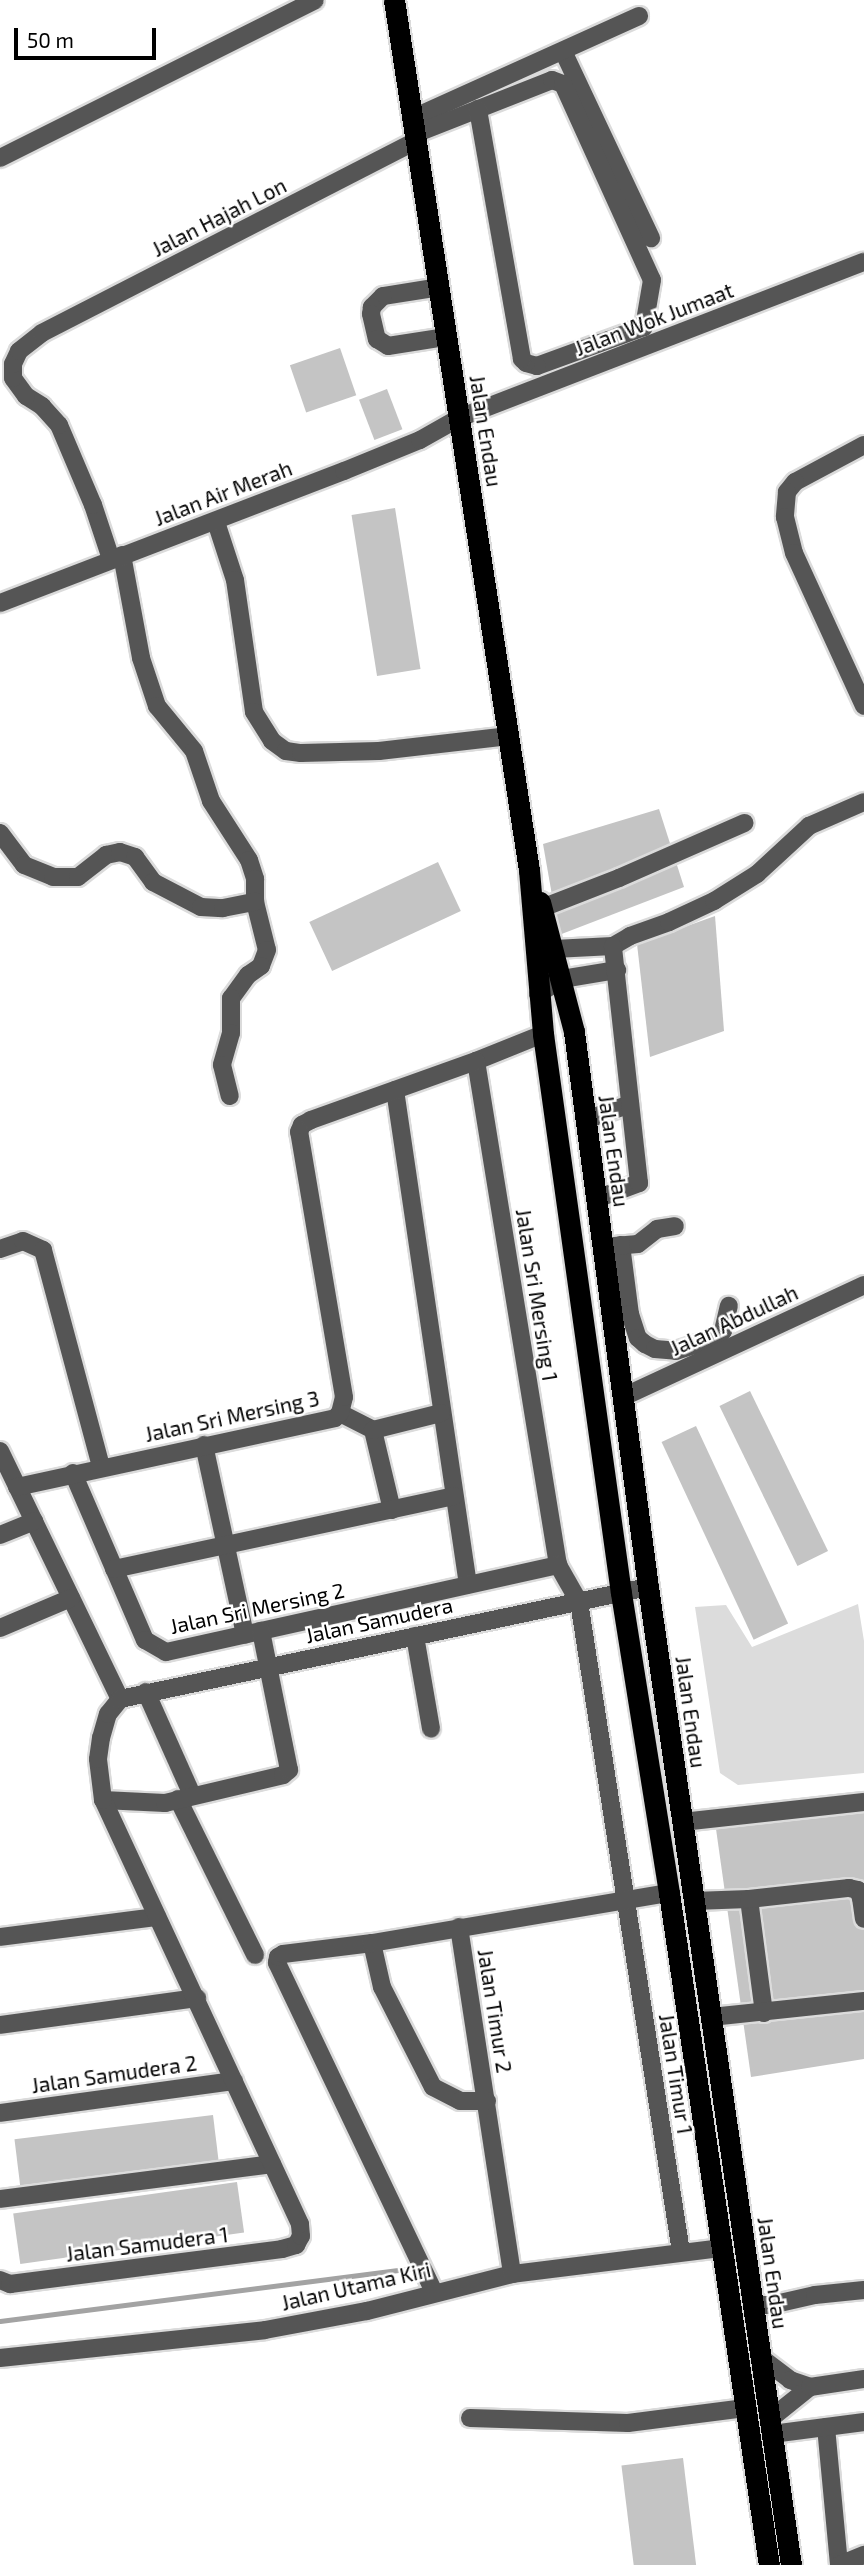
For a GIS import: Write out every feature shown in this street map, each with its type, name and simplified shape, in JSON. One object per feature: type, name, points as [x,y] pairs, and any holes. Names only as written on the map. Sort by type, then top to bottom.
[{"type":"highway","name":"Jalan Endau","points":[[394,0],[529,870],[543,1034],[621,1593],[669,1893],[769,2565]]},
{"type":"highway","name":"Jalan Endau","points":[[529,870],[554,949],[574,1032],[596,1199],[612,1246],[621,1315],[623,1397],[648,1587],[791,2565]]},
{"type":"highway","points":[[750,2437],[771,2427]]},
{"type":"street","points":[[0,158],[315,0]]},
{"type":"street","points":[[415,131],[563,51],[639,16]]},
{"type":"street","points":[[563,51],[651,238]]},
{"type":"street","points":[[415,131],[552,80],[563,84],[652,280],[645,327],[537,366],[522,359],[478,109]]},
{"type":"street","name":"Jalan Hajah Lon","points":[[117,557],[59,425],[42,406],[26,396],[13,379],[13,364],[19,351],[42,333],[415,131]]},
{"type":"street","name":"Jalan Wok Jumaat","points":[[459,418],[864,262]]},
{"type":"street","points":[[440,286],[383,296],[372,307],[371,314],[377,339],[388,346],[446,337]]},
{"type":"street","name":"Jalan Air Merah","points":[[0,603],[216,522],[420,440],[459,418]]},
{"type":"street","points":[[864,445],[795,482],[787,492],[785,517],[794,553],[864,706]]},
{"type":"street","points":[[216,522],[235,580],[254,712],[272,741],[286,751],[301,753],[379,751],[509,736]]},
{"type":"street","points":[[117,557],[141,658],[157,706],[194,751],[211,801],[249,860],[255,879],[255,902],[267,950],[261,966],[248,975],[231,998],[231,1033],[222,1065],[230,1096]]},
{"type":"street","points":[[554,949],[613,946],[714,901],[757,874],[809,826],[864,802]]},
{"type":"street","points":[[542,908],[609,883],[744,823]]},
{"type":"street","points":[[0,833],[24,865],[53,877],[78,877],[106,855],[120,852],[135,858],[153,883],[201,907],[223,908],[255,902]]},
{"type":"street","points":[[596,1199],[639,1183],[613,946]]},
{"type":"street","points":[[538,994],[562,979],[617,970]]},
{"type":"street","points":[[468,1585],[395,1090],[543,1034]]},
{"type":"street","name":"Jalan Sri Mersing 1","points":[[476,1061],[558,1565],[579,1602]]},
{"type":"street","name":"Jalan Sri Mersing 3","points":[[17,1487],[101,1466],[335,1418],[340,1413],[344,1397],[299,1132],[302,1125],[312,1120],[395,1090]]},
{"type":"street","points":[[586,1120],[630,1104]]},
{"type":"street","points":[[612,1246],[638,1244],[657,1228],[675,1226]]},
{"type":"street","points":[[0,1249],[23,1241],[43,1250],[101,1466]]},
{"type":"street","name":"Jalan Abdullah","points":[[623,1397],[864,1285]]},
{"type":"street","points":[[621,1315],[645,1344],[655,1349],[676,1351],[716,1338],[723,1331],[729,1306]]},
{"type":"street","points":[[340,1413],[373,1430],[441,1413]]},
{"type":"street","points":[[373,1430],[392,1510]]},
{"type":"street","points":[[103,1800],[145,1804],[283,1775],[289,1770],[269,1666],[253,1633],[226,1545],[204,1445]]},
{"type":"street","points":[[0,1451],[120,1699],[108,1714],[101,1738],[98,1759],[103,1800],[272,2164],[0,2199]]},
{"type":"street","name":"Jalan Sri Mersing 2","points":[[73,1473],[145,1640],[166,1652],[558,1565]]},
{"type":"street","points":[[114,1569],[454,1496]]},
{"type":"street","points":[[0,1535],[34,1521]]},
{"type":"street","name":"Jalan Samudera","points":[[120,1699],[648,1587]]},
{"type":"street","points":[[0,1628],[71,1598]]},
{"type":"street","name":"Jalan Timur 1","points":[[579,1602],[681,2252]]},
{"type":"street","points":[[415,1636],[431,1729]]},
{"type":"street","points":[[146,1692],[185,1797],[255,1955]]},
{"type":"street","points":[[682,1822],[864,1802]]},
{"type":"street","points":[[694,1901],[749,1899],[849,1888],[858,1890],[864,1919]]},
{"type":"street","points":[[434,2291],[278,1963],[278,1957],[283,1954],[372,1943],[669,1893]]},
{"type":"street","points":[[749,1899],[764,2013]]},
{"type":"street","points":[[0,1937],[157,1917]]},
{"type":"street","name":"Jalan Timur 2","points":[[459,1927],[512,2274]]},
{"type":"street","name":"Jalan Timur 2","points":[[372,1943],[382,1987],[433,2087],[460,2101],[486,2101]]},
{"type":"street","points":[[0,2025],[197,1998]]},
{"type":"street","points":[[711,2017],[864,2000]]},
{"type":"street","name":"Jalan Samudera 2","points":[[0,2113],[234,2081]]},
{"type":"street","name":"Jalan Samudera 1","points":[[1,2282],[282,2249],[296,2245],[301,2236],[300,2224],[272,2164]]},
{"type":"street","name":"Jalan Utama Kiri","points":[[0,2358],[265,2330],[367,2311],[434,2291],[512,2274],[722,2248]]},
{"type":"street","points":[[753,2305],[771,2305],[815,2295],[864,2290]]},
{"type":"street","points":[[761,2357],[790,2380],[810,2387],[864,2379]]},
{"type":"street","points":[[771,2427],[810,2387]]},
{"type":"street","points":[[470,2418],[628,2423],[745,2407]]},
{"type":"street","points":[[771,2427],[826,2427],[864,2422]]},
{"type":"street","points":[[826,2427],[839,2565],[864,2555]]},
{"type":"shaded area","points":[[858,1604],[864,1641],[864,1773],[738,1785],[720,1773],[695,1607],[726,1605],[752,1647]]},
{"type":"building","points":[[340,348],[356,395],[306,413],[290,365]]},
{"type":"building","points":[[387,389],[402,429],[374,440],[359,400]]},
{"type":"building","points":[[395,508],[420,669],[377,676],[352,515]]},
{"type":"building","points":[[659,809],[684,887],[559,935],[543,844]]},
{"type":"building","points":[[438,862],[461,911],[332,971],[309,922]]},
{"type":"building","points":[[715,916],[724,1031],[650,1057],[637,944]]},
{"type":"building","points":[[750,1391],[828,1551],[797,1566],[719,1406]]},
{"type":"building","points":[[696,1426],[788,1624],[754,1640],[662,1442]]},
{"type":"building","points":[[864,1811],[864,2059],[751,2077],[716,1829]]},
{"type":"building","points":[[213,2115],[219,2162],[20,2186],[14,2139]]},
{"type":"building","points":[[237,2182],[244,2233],[20,2264],[13,2213]]},
{"type":"building","points":[[683,2458],[696,2565],[634,2565],[621,2466]]},
{"type":"waterway","points":[[0,2321],[412,2268]]}]
